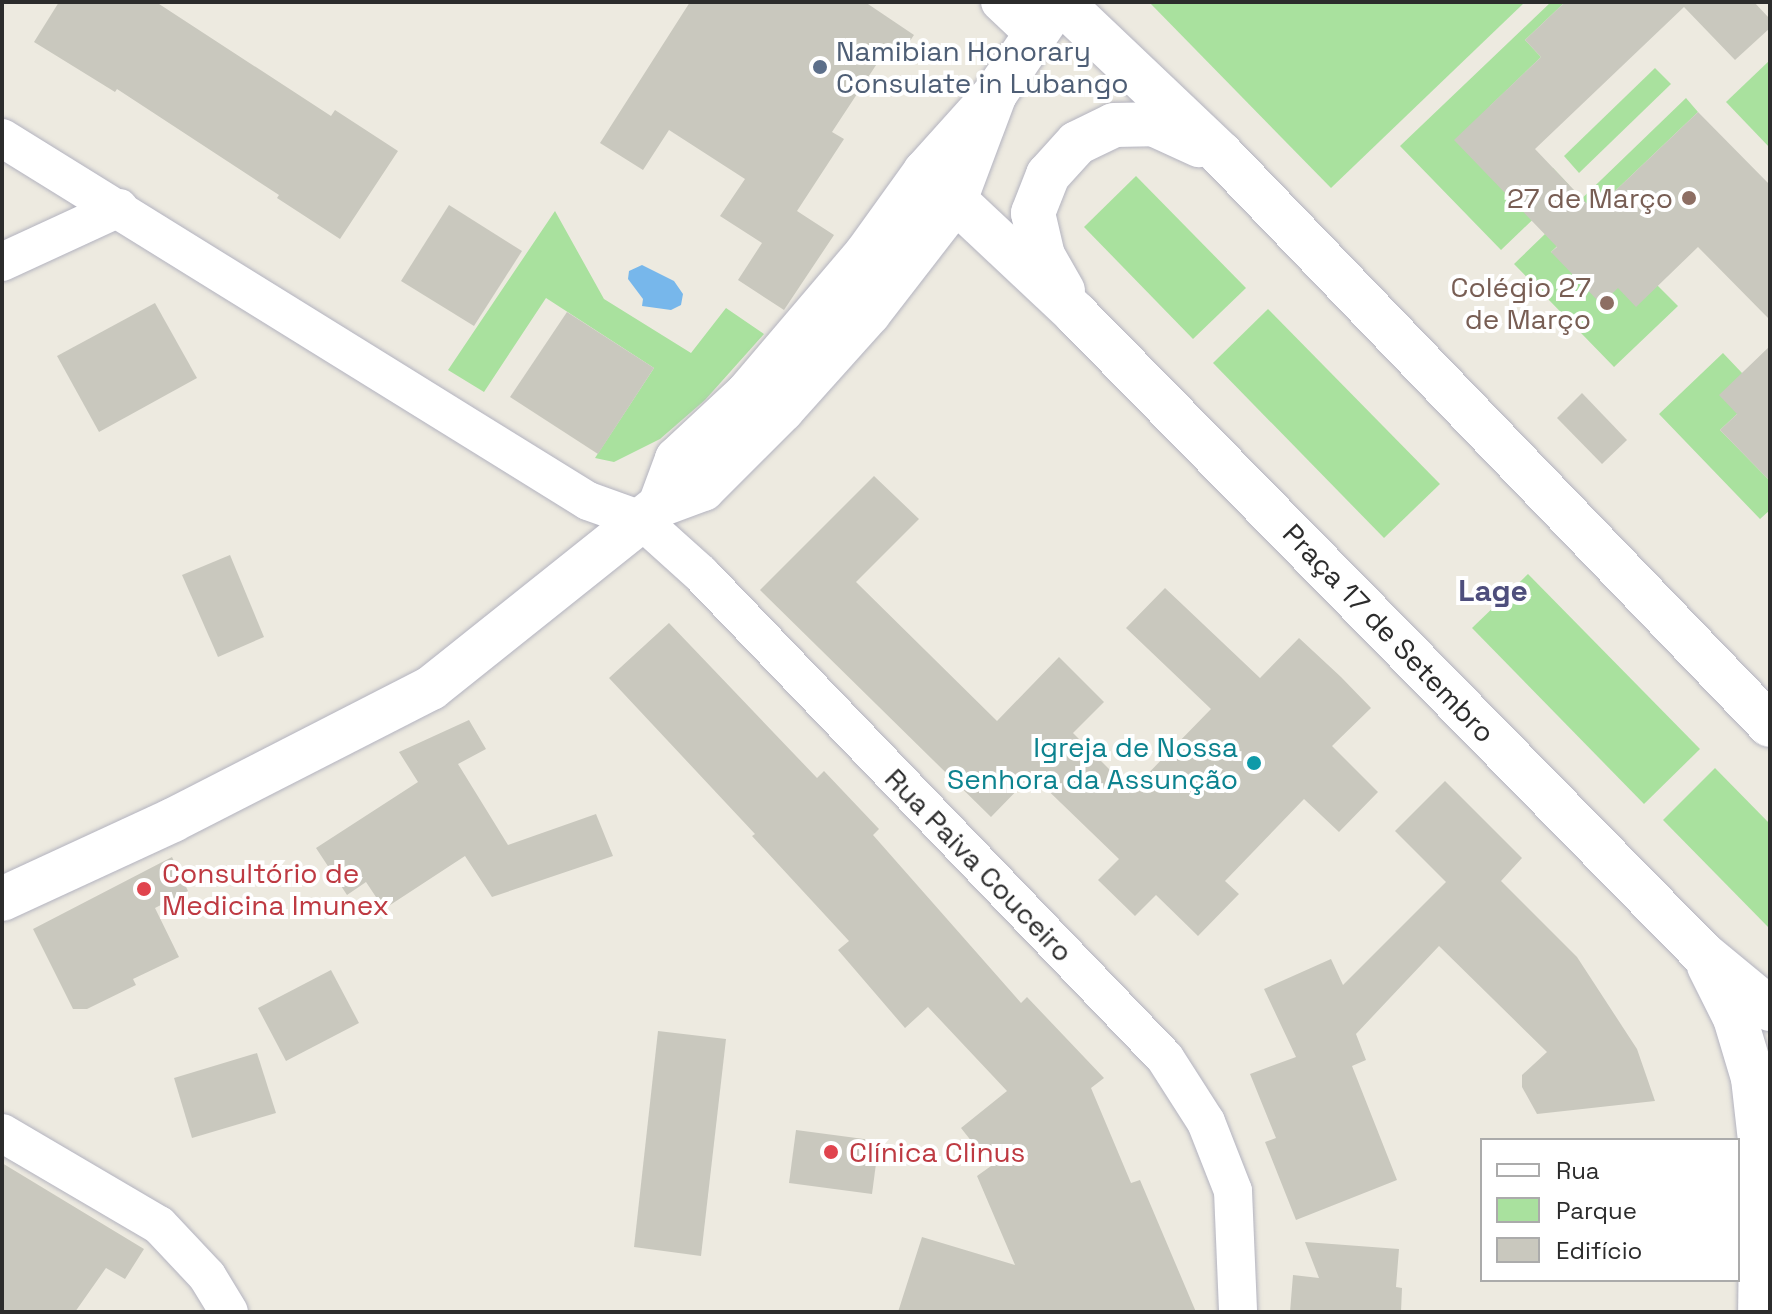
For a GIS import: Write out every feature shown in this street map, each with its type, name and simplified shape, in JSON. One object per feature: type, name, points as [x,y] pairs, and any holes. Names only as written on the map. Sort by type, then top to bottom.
[{"type":"street","points":[[2,899],[173,820],[431,688],[651,512],[703,489],[782,410],[869,313],[995,94],[1051,13],[1000,2]]},
{"type":"street","name":"Praça 17 de Setembro","points":[[1051,13],[1221,154],[1770,725]]},
{"type":"street","name":"Praça 17 de Setembro","points":[[1076,314],[1043,256],[1033,213],[1048,175],[1067,154],[1077,143],[1114,125],[1153,124],[1221,154]]},
{"type":"street","name":"Rua Paiva Couceiro","points":[[2,138],[588,501],[651,512],[701,574],[1165,1058],[1206,1122],[1233,1191],[1238,1312]]},
{"type":"street","name":"Praça 17 de Setembro","points":[[940,188],[1076,314],[1702,953]]},
{"type":"street","points":[[2,262],[119,208]]},
{"type":"street","points":[[1702,953],[1770,981]]},
{"type":"street","points":[[1702,953],[1770,1009]]},
{"type":"street","points":[[1702,953],[1735,1018],[1753,1078],[1767,1244],[1760,1312]]},
{"type":"street","points":[[2,1133],[159,1225],[207,1276],[229,1312]]},
{"type":"green space","points":[[1149,2],[1525,2],[1331,188]]},
{"type":"green space","points":[[1551,2],[1565,2],[1525,40],[1541,57],[1490,106],[1515,203],[1553,168],[1569,185],[1501,250],[1400,146]]},
{"type":"green space","points":[[1770,60],[1770,148],[1726,102]]},
{"type":"green space","points":[[1655,68],[1671,84],[1579,173],[1564,156]]},
{"type":"green space","points":[[1686,98],[1698,112],[1551,252],[1618,288],[1658,286],[1678,306],[1614,367],[1514,264]]},
{"type":"green space","points":[[1136,176],[1246,288],[1193,339],[1084,227]]},
{"type":"green space","points":[[555,211],[604,299],[691,353],[726,308],[764,334],[705,400],[660,439],[614,462],[595,458],[654,368],[546,298],[484,392],[448,370]]},
{"type":"green space","points":[[1268,309],[1440,484],[1384,538],[1213,363]]},
{"type":"green space","points":[[1723,353],[1742,373],[1737,414],[1720,430],[1770,481],[1770,510],[1760,519],[1659,414]]},
{"type":"green space","points":[[1528,574],[1700,749],[1644,804],[1472,628]]},
{"type":"green space","points":[[1715,768],[1770,824],[1770,929],[1663,820]]},
{"type":"water","points":[[642,265],[674,281],[683,294],[681,305],[671,310],[642,306],[643,299],[628,279],[629,271]]},
{"type":"building","points":[[59,2],[156,2],[331,116],[335,110],[398,151],[340,239],[277,198],[279,195],[117,89],[115,92],[34,42]]},
{"type":"building","points":[[690,2],[865,2],[914,35],[894,64],[882,56],[832,132],[844,139],[797,211],[834,235],[784,310],[738,280],[762,243],[720,216],[745,179],[669,130],[643,170],[600,143]]},
{"type":"building","points":[[1565,2],[1754,2],[1770,19],[1770,28],[1735,60],[1684,7],[1535,149],[1594,211],[1698,112],[1770,185],[1770,320],[1698,247],[1636,307],[1618,288],[1601,304],[1551,252],[1557,247],[1454,140],[1541,57],[1525,40]]},
{"type":"building","points":[[449,205],[522,251],[474,326],[401,281]]},
{"type":"building","points":[[155,303],[197,378],[99,432],[57,356]]},
{"type":"building","points":[[567,312],[654,368],[598,454],[510,397]]},
{"type":"building","points":[[1770,346],[1770,481],[1720,430],[1737,414],[1719,395]]},
{"type":"building","points":[[1582,393],[1627,440],[1602,464],[1557,418]]},
{"type":"building","points":[[874,476],[919,519],[856,582],[997,721],[1059,657],[1104,702],[1073,733],[1131,791],[1211,709],[1126,628],[1165,588],[1260,678],[1299,638],[1341,677],[1371,708],[1332,746],[1378,792],[1339,832],[1304,799],[1225,881],[1239,894],[1198,936],[1156,895],[1135,916],[1098,880],[1119,859],[1032,775],[991,817],[760,590]]},
{"type":"building","points":[[230,555],[264,637],[218,657],[182,575]]},
{"type":"building","points":[[669,623],[817,778],[824,771],[879,829],[873,835],[1021,1003],[1027,997],[1104,1078],[1091,1088],[1131,1183],[1140,1180],[1196,1312],[898,1312],[922,1237],[1015,1265],[977,1176],[991,1166],[961,1128],[1007,1091],[928,1007],[905,1028],[838,950],[849,941],[752,836],[755,834],[609,678]]},
{"type":"building","points":[[469,720],[486,749],[458,764],[508,845],[596,814],[613,856],[492,897],[465,856],[384,909],[366,882],[347,895],[316,848],[418,782],[399,752]]},
{"type":"building","points":[[1445,781],[1522,858],[1501,881],[1577,957],[1637,1049],[1655,1101],[1537,1114],[1522,1087],[1522,1075],[1547,1052],[1439,946],[1356,1034],[1366,1060],[1352,1066],[1397,1180],[1296,1220],[1265,1142],[1276,1138],[1250,1074],[1296,1057],[1264,989],[1331,959],[1343,985],[1446,882],[1395,831]]},
{"type":"building","points":[[172,857],[188,891],[155,908],[179,957],[133,979],[136,985],[87,1009],[73,1009],[33,929]]},
{"type":"building","points":[[331,970],[359,1023],[286,1061],[258,1008]]},
{"type":"building","points":[[658,1031],[726,1039],[701,1256],[634,1247]]},
{"type":"building","points":[[257,1053],[276,1113],[192,1138],[174,1078]]},
{"type":"building","points":[[796,1130],[879,1141],[872,1194],[789,1183]]},
{"type":"building","points":[[2,1163],[144,1249],[125,1279],[106,1268],[75,1312],[2,1312]]},
{"type":"building","points":[[1305,1242],[1399,1249],[1396,1287],[1402,1288],[1401,1312],[1290,1312],[1293,1275],[1319,1278]]},
{"type":"place","name":"Namibian Honorary Consulate in Lubango","points":[[820,67]]},
{"type":"place","name":"27 de Março","points":[[1689,198]]},
{"type":"place","name":"Colégio 27 de Março","points":[[1607,303]]},
{"type":"place","name":"Igreja de Nossa Senhora da Assunção","points":[[1254,763]]},
{"type":"place","name":"Consultório de Medicina Imunex","points":[[144,889]]},
{"type":"place","name":"Clínica Clinus","points":[[831,1152]]},
{"type":"district","name":"Lage","points":[[1493,591]]}]
